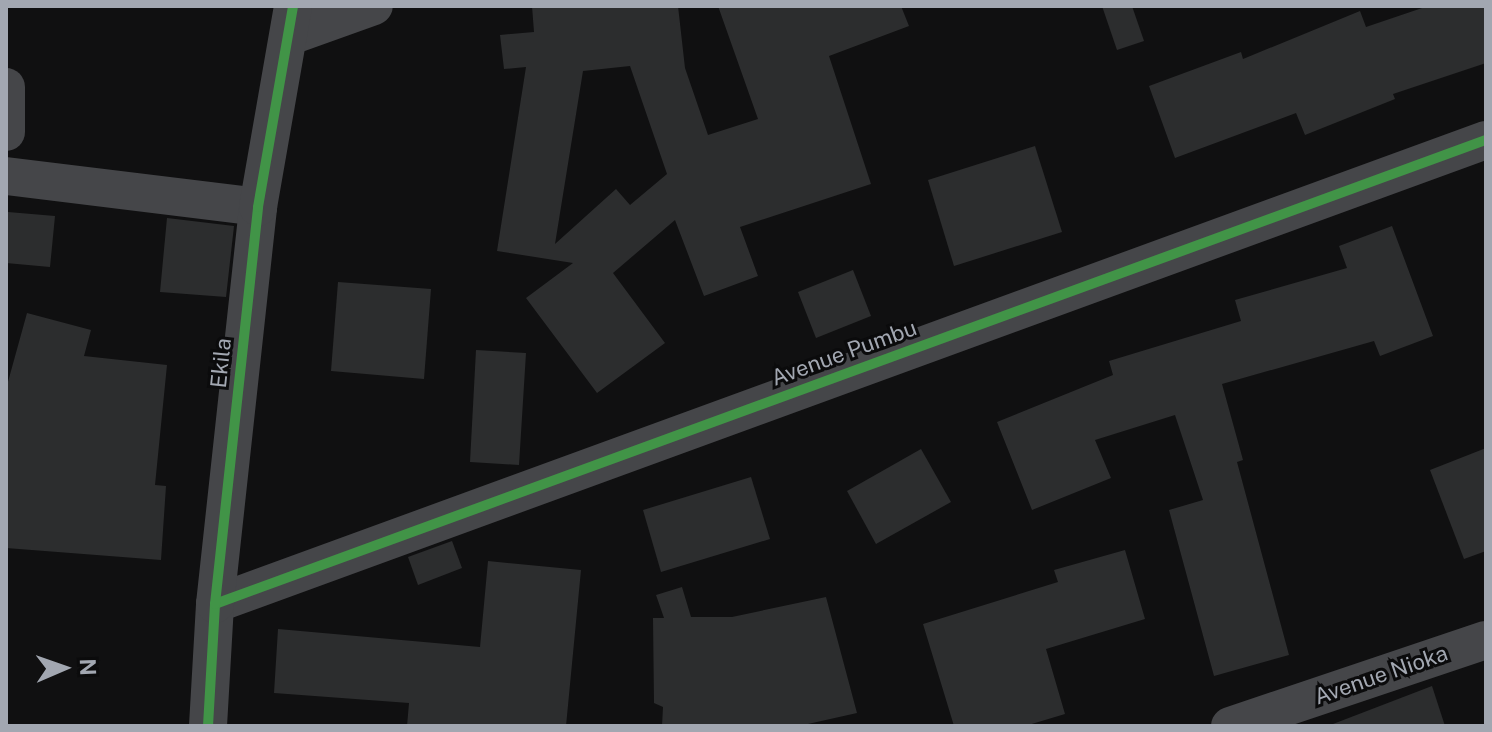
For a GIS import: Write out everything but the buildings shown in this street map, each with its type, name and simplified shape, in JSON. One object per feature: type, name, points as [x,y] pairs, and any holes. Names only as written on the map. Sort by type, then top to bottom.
[{"type":"street","points":[[292,21],[374,6]]},
{"type":"street","name":"Ekila","points":[[208,726],[215,604],[258,207],[292,21]]},
{"type":"street","points":[[6,87],[6,132]]},
{"type":"street","name":"Avenue Pumbu","points":[[215,604],[1486,140]]},
{"type":"street","points":[[6,176],[258,207]]},
{"type":"street","name":"Avenue Nioka","points":[[1230,726],[1486,640]]},
{"type":"cycle path","points":[[208,726],[215,604],[258,207],[293,6]]},
{"type":"cycle path","points":[[215,604],[1486,140]]}]
